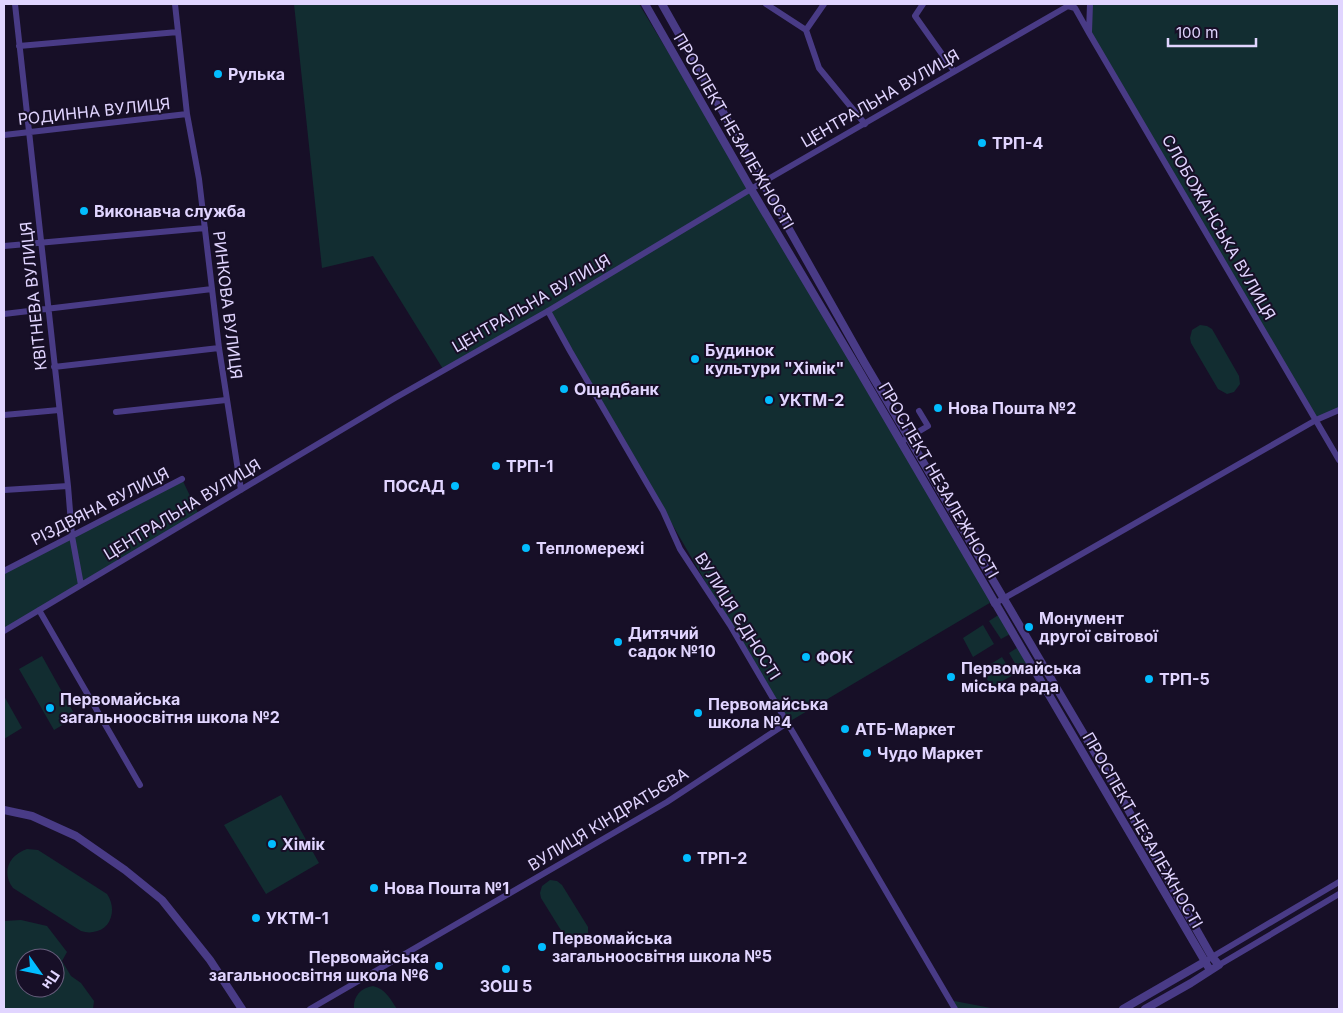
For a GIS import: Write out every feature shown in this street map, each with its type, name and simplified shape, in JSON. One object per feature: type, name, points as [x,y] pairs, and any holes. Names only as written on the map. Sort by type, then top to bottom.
[{"type":"street","name":"КВІТНЕВА ВУЛИЦЯ","points":[[15,4],[72,536],[82,585]]},
{"type":"street","name":"РИНКОВА ВУЛИЦЯ","points":[[175,4],[187,114],[199,179],[226,400],[241,490]]},
{"type":"street","name":"ПРОСПЕКТ НЕЗАЛЕЖНОСТІ","points":[[645,4],[751,189],[994,603],[1212,958],[1219,965]]},
{"type":"street","name":"ПРОСПЕКТ НЕЗАЛЕЖНОСТІ","points":[[662,4],[764,181],[864,362],[1118,792],[1141,843],[1204,963],[1210,970]]},
{"type":"street","points":[[766,4],[806,30],[820,68],[865,124]]},
{"type":"street","points":[[806,30],[824,4]]},
{"type":"street","points":[[923,4],[915,16],[954,71]]},
{"type":"street","points":[[1089,33],[1090,4]]},
{"type":"street","name":"ЦЕНТРАЛЬНА ВУЛИЦЯ","points":[[4,631],[395,398],[548,311],[764,181],[865,124],[1063,7],[1074,8]]},
{"type":"street","name":"СЛОБОЖАНСЬКА ВУЛИЦЯ","points":[[1074,8],[1339,460]]},
{"type":"street","points":[[19,46],[178,32]]},
{"type":"street","name":"РОДИННА ВУЛИЦЯ","points":[[4,135],[187,114]]},
{"type":"street","points":[[4,246],[205,228]]},
{"type":"street","points":[[4,314],[212,289]]},
{"type":"street","name":"ВУЛИЦЯ ЄДНОСТІ","points":[[548,311],[664,511],[680,549],[730,625],[955,1009]]},
{"type":"street","points":[[54,368],[219,348]]},
{"type":"street","points":[[116,412],[226,400]]},
{"type":"street","points":[[4,415],[59,410]]},
{"type":"street","points":[[994,603],[1316,420],[1339,410]]},
{"type":"street","points":[[901,442],[928,426],[919,412]]},
{"type":"street","name":"РІЗДВЯНА ВУЛИЦЯ","points":[[4,571],[182,479]]},
{"type":"street","points":[[4,490],[68,486]]},
{"type":"street","points":[[39,610],[140,785]]},
{"type":"street","name":"ВУЛИЦЯ КІНДРАТЬЄВА","points":[[310,1009],[667,802],[786,723]]},
{"type":"street","points":[[4,810],[32,816],[76,836],[117,864],[162,900],[210,960],[242,1009]]},
{"type":"street","points":[[1123,1009],[1339,882]]},
{"type":"street","points":[[1146,1009],[1339,894]]},
{"type":"street","points":[[1238,942],[1243,952]]},
{"type":"green space","points":[[294,4],[639,4],[751,189],[993,601],[787,723],[549,311],[443,369],[373,256],[322,268]]},
{"type":"green space","points":[[1097,4],[1339,4],[1339,410],[1316,420],[1089,33],[1090,6]]},
{"type":"green space","points":[[1200,325],[1212,329],[1239,376],[1240,384],[1234,392],[1227,394],[1218,389],[1191,343],[1192,330]]},
{"type":"green space","points":[[182,479],[199,515],[4,631],[4,572]]},
{"type":"green space","points":[[1000,614],[1012,633],[1001,639],[989,621]]},
{"type":"green space","points":[[983,625],[994,644],[973,657],[963,638]]},
{"type":"green space","points":[[1020,646],[1031,665],[1020,672],[1009,653]]},
{"type":"green space","points":[[42,656],[76,717],[54,730],[19,669]]},
{"type":"green space","points":[[1002,657],[1013,675],[992,687],[981,670]]},
{"type":"green space","points":[[4,696],[22,728],[4,739]]},
{"type":"green space","name":"Хімік","points":[[281,795],[319,863],[266,894],[224,825]]},
{"type":"green space","points":[[27,849],[38,850],[107,894],[112,906],[112,912],[111,918],[105,927],[92,932],[81,931],[13,888],[9,882],[7,870],[11,860]]},
{"type":"green space","points":[[550,880],[557,881],[562,885],[588,927],[588,935],[583,943],[576,944],[567,940],[541,898],[542,886]]},
{"type":"green space","points":[[21,920],[47,926],[64,948],[15,948],[15,998],[65,998],[65,966],[71,976],[81,983],[94,1001],[93,1009],[4,1009],[4,921]]},
{"type":"green space","points":[[373,986],[384,992],[397,1009],[354,1009],[358,994],[364,989]]},
{"type":"green space","points":[[949,1000],[996,1009],[955,1009]]},
{"type":"place","name":"Рулька","points":[[218,74]]},
{"type":"place","name":"ТРП-4","points":[[982,143]]},
{"type":"place","name":"Виконавча служба","points":[[84,211]]},
{"type":"place","name":"Будинок культури \"Хімік\"","points":[[695,359]]},
{"type":"place","name":"Ощадбанк","points":[[564,389]]},
{"type":"place","name":"УКТМ-2","points":[[769,400]]},
{"type":"place","name":"Нова Пошта №2","points":[[938,408]]},
{"type":"place","name":"ТРП-1","points":[[496,466]]},
{"type":"place","name":"ПОСАД","points":[[455,486]]},
{"type":"place","name":"Тепломережі","points":[[526,548]]},
{"type":"place","name":"Монумент другої світової","points":[[1029,627]]},
{"type":"place","name":"Дитячий садок №10","points":[[618,642]]},
{"type":"place","name":"ФОК","points":[[806,657]]},
{"type":"place","name":"Первомайська мiська рада","points":[[951,677]]},
{"type":"place","name":"ТРП-5","points":[[1149,679]]},
{"type":"place","name":"Первомайська загальноосвітня школа №2","points":[[50,708]]},
{"type":"place","name":"Первомайська школа №4","points":[[698,713]]},
{"type":"place","name":"АТБ-Маркет","points":[[845,729]]},
{"type":"place","name":"Чудо Маркет","points":[[867,753]]},
{"type":"place","name":"Хімік","points":[[272,844]]},
{"type":"place","name":"ТРП-2","points":[[687,858]]},
{"type":"place","name":"Нова Пошта №1","points":[[374,888]]},
{"type":"place","name":"УКТМ-1","points":[[256,918]]},
{"type":"place","name":"Первомайська загальноосвітня школа №5","points":[[542,947]]},
{"type":"place","name":"Первомайська загальноосвітня школа №6","points":[[439,966]]},
{"type":"place","name":"ЗОШ 5","points":[[506,969]]}]
